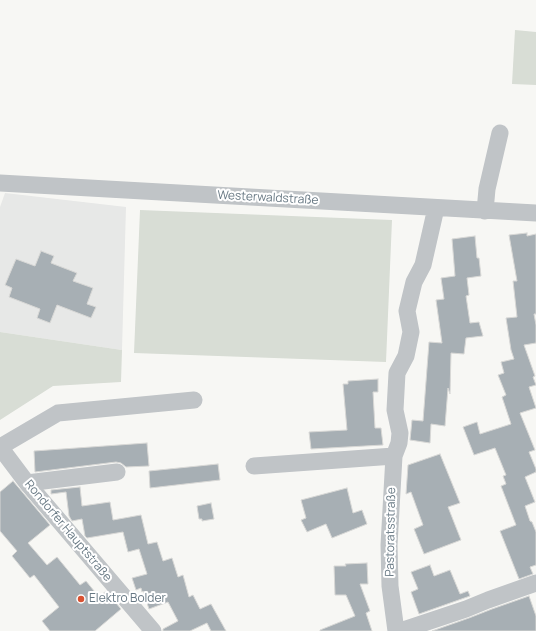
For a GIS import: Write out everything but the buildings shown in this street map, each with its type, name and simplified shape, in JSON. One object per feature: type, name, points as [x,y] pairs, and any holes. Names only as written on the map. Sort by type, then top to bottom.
[{"type":"street","points":[[484,211],[487,189],[500,133]]},
{"type":"street","name":"Westerwaldstraße","points":[[0,183],[536,213]]},
{"type":"street","name":"Pastoratsstraße","points":[[396,631],[390,586],[389,545],[394,456],[399,443],[400,433],[395,410],[397,373],[406,356],[411,332],[407,311],[414,282],[424,265],[436,208]]},
{"type":"street","points":[[0,447],[58,413],[194,400]]},
{"type":"street","name":"Rondorfer Hauptstraße","points":[[0,447],[27,483],[153,631]]},
{"type":"street","points":[[254,466],[394,456]]},
{"type":"street","points":[[27,483],[117,472]]},
{"type":"street","points":[[400,631],[466,609],[536,583]]},
{"type":"shaded area","points":[[515,30],[536,32],[536,85],[512,84]]},
{"type":"shaded area","points":[[5,193],[126,207],[122,350],[0,332],[0,207]]},
{"type":"shaded area","points":[[140,210],[392,220],[386,362],[134,353]]},
{"type":"shaded area","points":[[0,332],[122,350],[121,382],[53,386],[0,420]]},
{"type":"place","name":"Elektro Bolder","points":[[81,599]]}]
